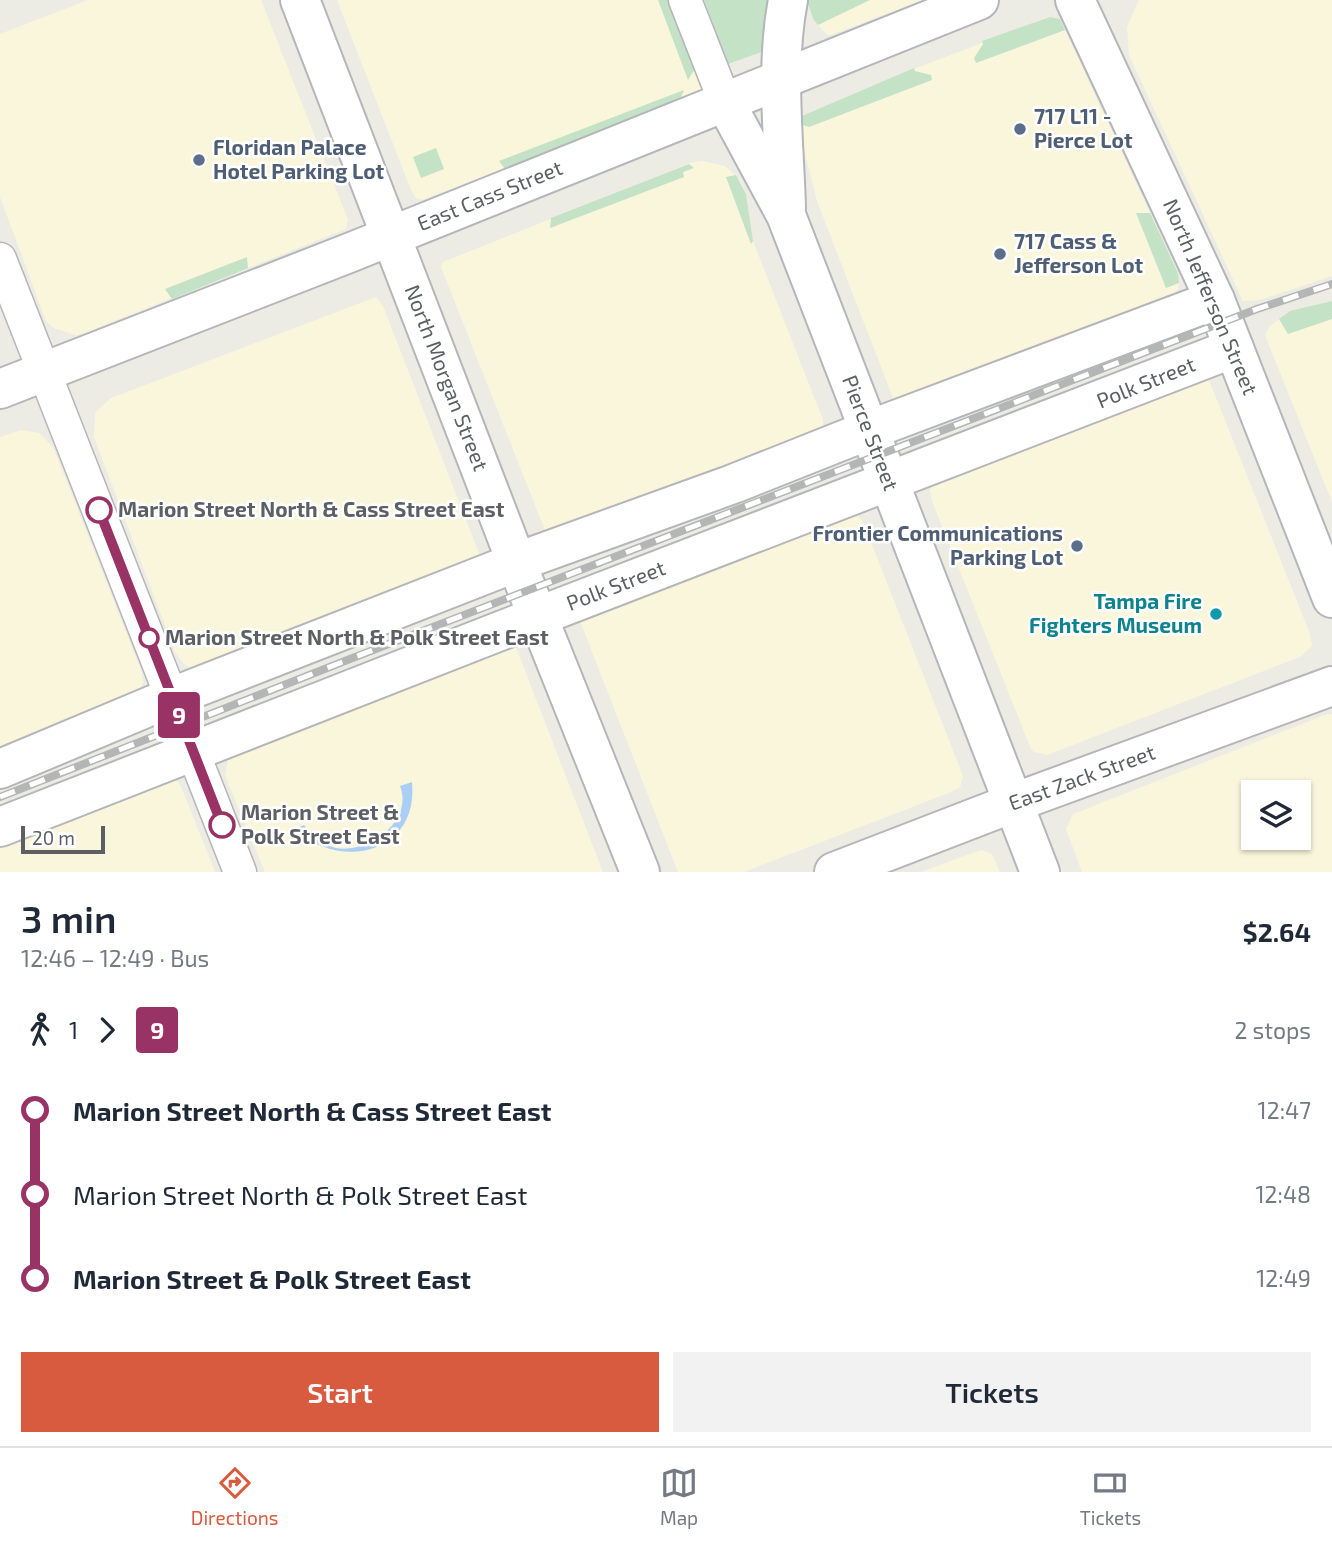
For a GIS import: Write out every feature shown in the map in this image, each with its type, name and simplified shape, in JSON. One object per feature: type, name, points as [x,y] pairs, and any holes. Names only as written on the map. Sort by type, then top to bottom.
[{"type":"street","name":"North Morgan Street","points":[[300,0],[640,872]]},
{"type":"street","name":"Pierce Street","points":[[685,0],[724,102],[786,215],[1040,872]]},
{"type":"street","points":[[786,215],[782,79],[784,21],[788,0]]},
{"type":"street","name":"East Cass Street","points":[[0,389],[979,0]]},
{"type":"street","name":"North Jefferson Street","points":[[1075,0],[1215,300],[1332,598]]},
{"type":"street","points":[[0,259],[240,872]]},
{"type":"street","points":[[0,769],[172,697],[517,562],[733,484],[1215,300]]},
{"type":"street","name":"Polk Street","points":[[0,827],[1234,348]]},
{"type":"street","name":"East Zack Street","points":[[834,872],[1332,686]]},
{"type":"shaded area","name":"Floridan Palace Hotel Parking Lot","points":[[88,0],[261,0],[348,220],[346,229],[82,334],[75,335],[54,328],[46,321],[0,197],[0,34]]},
{"type":"shaded area","points":[[337,0],[671,0],[703,91],[422,200],[416,198],[411,190]]},
{"type":"shaded area","points":[[807,0],[923,0],[827,35],[813,19]]},
{"type":"shaded area","points":[[1139,0],[1332,0],[1332,276],[1259,300],[1243,301],[1129,55],[1127,27]]},
{"type":"shaded area","points":[[1050,17],[1060,19],[1178,273],[1179,285],[1175,296],[895,403],[817,201],[799,122],[804,115],[893,77]]},
{"type":"shaded area","points":[[702,161],[725,166],[740,180],[746,194],[753,241],[823,420],[823,432],[546,533],[441,267],[443,262],[690,163]]},
{"type":"shaded area","points":[[376,297],[383,306],[480,556],[201,672],[191,669],[175,652],[94,437],[95,413],[111,398]]},
{"type":"shaded area","points":[[1332,301],[1332,502],[1265,335],[1270,326],[1290,311]]},
{"type":"shaded area","name":"Frontier Communications Parking Lot","points":[[1207,375],[1310,634],[1312,646],[1300,657],[1047,755],[1034,752],[932,501],[932,484]]},
{"type":"shaded area","points":[[21,430],[39,433],[53,447],[141,670],[143,682],[139,693],[0,757],[0,437]]},
{"type":"shaded area","points":[[850,512],[857,514],[863,522],[963,776],[960,787],[744,872],[678,872],[580,621],[581,617]]},
{"type":"shaded area","points":[[515,645],[603,872],[265,872],[225,775],[229,755]]},
{"type":"shaded area","points":[[1332,714],[1332,872],[1082,872],[1066,829],[1073,814]]},
{"type":"shaded area","points":[[167,776],[181,786],[215,872],[0,872],[0,836]]},
{"type":"shaded area","points":[[981,850],[992,854],[1000,872],[921,872]]},
{"type":"green space","points":[[658,0],[671,0],[696,67],[688,80]]},
{"type":"green space","points":[[704,0],[769,0],[764,51],[728,64]]},
{"type":"green space","points":[[807,0],[870,0],[818,25],[813,19]]},
{"type":"green space","points":[[1050,17],[1060,19],[1065,30],[976,63],[974,58],[983,44],[982,41]]},
{"type":"green space","points":[[914,68],[915,71],[931,75],[932,80],[809,127],[800,124],[800,118],[804,115]]},
{"type":"green space","points":[[684,90],[679,102],[505,169],[499,161]]},
{"type":"green space","points":[[436,148],[444,169],[421,178],[413,157]]},
{"type":"green space","points":[[689,164],[694,168],[683,172],[684,177],[550,228],[551,218]]},
{"type":"green space","points":[[736,175],[746,194],[753,241],[751,244],[726,177]]},
{"type":"green space","points":[[1136,213],[1150,213],[1178,273],[1179,283],[1166,288]]},
{"type":"green space","points":[[247,257],[248,268],[172,299],[165,289]]},
{"type":"green space","points":[[1332,301],[1332,319],[1288,334],[1279,319],[1290,311]]},
{"type":"water","points":[[412,782],[411,806],[403,825],[390,839],[373,848],[354,852],[334,850],[314,842],[295,829],[304,825],[331,847],[361,846],[374,840],[394,823],[403,799],[400,786]]},
{"type":"railway","points":[[0,797],[1257,309],[1332,284]]},
{"type":"bus line","name":"9","points":[[99,510],[222,825]]},
{"type":"place","name":"717 L11 - Pierce Lot","points":[[1020,129]]},
{"type":"place","name":"Floridan Palace Hotel Parking Lot","points":[[199,160]]},
{"type":"place","name":"717 Cass & Jefferson Lot","points":[[1000,254]]},
{"type":"place","name":"Marion Street North & Cass Street East","points":[[99,510]]},
{"type":"place","name":"Frontier Communications Parking Lot","points":[[1077,546]]},
{"type":"place","name":"Tampa Fire Fighters Museum","points":[[1216,614]]},
{"type":"place","name":"Marion Street North & Polk Street East","points":[[149,638]]},
{"type":"place","name":"Marion Street & Polk Street East","points":[[222,825]]}]
